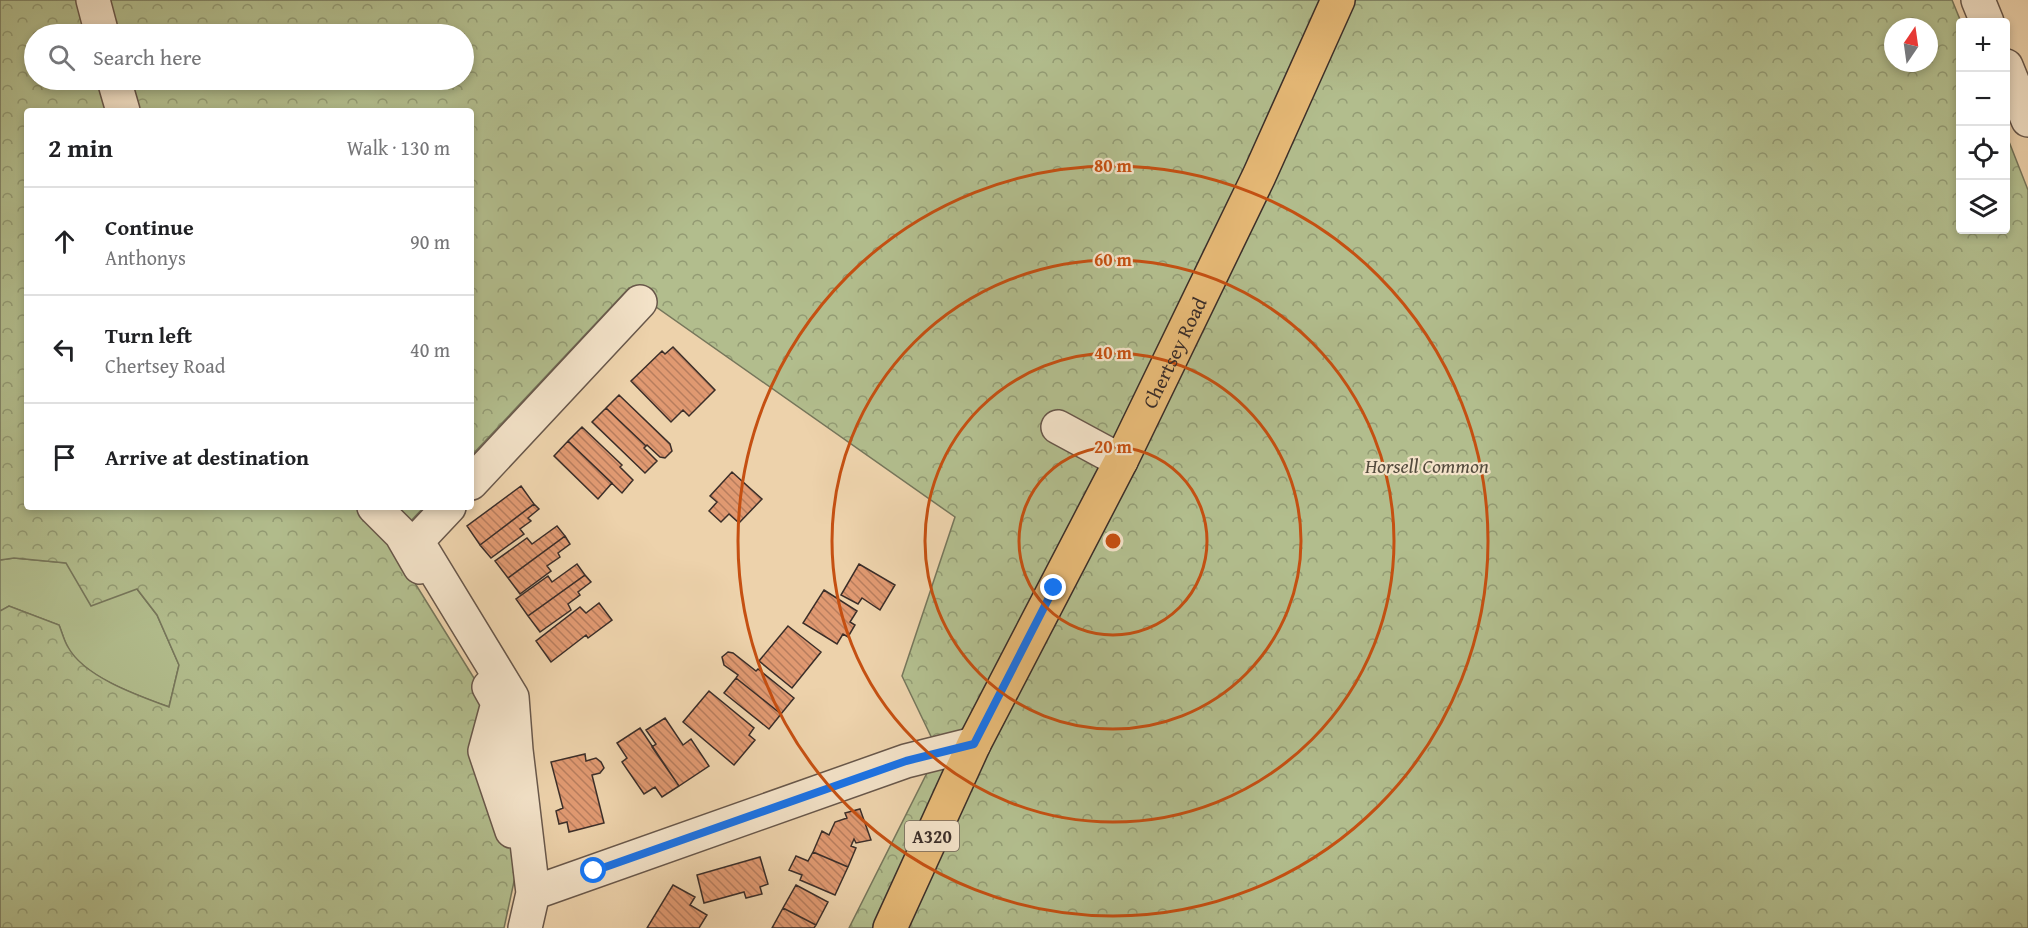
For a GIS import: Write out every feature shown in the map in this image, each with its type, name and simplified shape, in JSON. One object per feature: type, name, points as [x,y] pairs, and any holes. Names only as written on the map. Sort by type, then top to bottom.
[{"type":"main road","name":"Chertsey Road","points":[[890,928],[1047,582],[1121,461],[1259,176],[1338,0]]},
{"type":"street","points":[[93,0],[99,24]]},
{"type":"street","points":[[1978,0],[1986,18]]},
{"type":"street","points":[[2008,72],[2028,120]]},
{"type":"street","points":[[117,90],[122,108]]},
{"type":"street","points":[[474,480],[640,302]]},
{"type":"street","points":[[1058,427],[1121,461]]},
{"type":"street","points":[[377,510],[401,534],[498,703],[485,751],[532,892]]},
{"type":"street","points":[[446,510],[417,541],[512,697],[532,892],[525,928]]},
{"type":"street","points":[[532,892],[906,761],[974,744]]},
{"type":"green space","name":"Horsell Common","points":[[0,0],[1952,0],[1959,18],[1956,18],[1956,234],[2010,234],[2010,144],[2028,190],[2028,928],[849,928],[938,751],[902,676],[955,517],[629,288],[474,453],[474,108],[24,108],[24,510],[421,510],[390,543],[492,707],[518,863],[504,928],[0,928],[0,611],[9,606],[59,625],[68,647],[86,667],[113,684],[169,707],[179,665],[157,615],[137,589],[91,606],[66,563],[14,558],[0,560]]},
{"type":"green space","points":[[14,558],[67,563],[137,589],[157,615],[179,665],[169,707],[113,684],[86,668],[68,648],[59,625],[9,606],[0,611],[0,560]]},
{"type":"building","points":[[673,347],[715,390],[689,416],[683,410],[671,422],[631,381],[662,351],[665,354]]},
{"type":"building","points":[[619,395],[670,444],[672,451],[665,458],[660,457],[646,446],[606,408]]},
{"type":"building","points":[[606,408],[646,446],[644,448],[657,461],[645,473],[592,422]]},
{"type":"building","points":[[582,427],[622,465],[620,467],[633,480],[622,493],[568,441]]},
{"type":"building","points":[[568,441],[612,483],[598,499],[554,456]]},
{"type":"building","points":[[732,472],[762,499],[739,523],[729,514],[721,522],[709,511],[717,502],[710,496]]},
{"type":"building","points":[[521,486],[534,504],[480,545],[467,526]]},
{"type":"building","points":[[534,504],[539,509],[528,518],[531,521],[520,529],[524,534],[491,558],[480,545]]},
{"type":"building","points":[[557,526],[565,536],[508,578],[495,561],[527,538],[532,544]]},
{"type":"building","points":[[565,536],[570,544],[558,553],[560,557],[547,566],[551,571],[520,594],[508,578]]},
{"type":"building","points":[[577,564],[585,575],[528,616],[516,599],[548,576],[552,582]]},
{"type":"building","points":[[859,564],[895,585],[880,610],[862,598],[858,604],[841,595]]},
{"type":"building","points":[[585,575],[591,582],[568,604],[571,610],[540,632],[528,616]]},
{"type":"building","points":[[824,590],[857,611],[850,622],[855,625],[848,637],[843,634],[837,644],[803,623]]},
{"type":"building","points":[[599,603],[612,620],[588,638],[586,635],[551,662],[536,641],[580,607],[586,613]]},
{"type":"building","points":[[788,626],[821,652],[792,688],[759,661]]},
{"type":"building","points":[[728,652],[733,653],[756,671],[758,669],[794,698],[781,714],[736,678],[738,675],[724,665],[722,657]]},
{"type":"building","points":[[736,678],[781,714],[769,729],[724,693]]},
{"type":"building","points":[[709,691],[754,728],[749,735],[755,740],[734,765],[683,722]]},
{"type":"building","points":[[665,718],[683,745],[691,739],[709,766],[679,786],[652,747],[656,744],[646,730]]},
{"type":"building","points":[[640,728],[679,786],[662,797],[655,787],[644,794],[622,762],[627,758],[617,743]]},
{"type":"building","points":[[585,754],[586,761],[596,758],[604,768],[600,773],[592,775],[604,823],[569,832],[567,822],[559,824],[556,811],[563,808],[551,762]]},
{"type":"building","points":[[860,809],[871,840],[856,843],[854,839],[851,846],[856,848],[848,867],[813,852],[822,831],[829,835],[835,822],[847,818],[845,813]]},
{"type":"building","points":[[813,852],[848,867],[835,895],[800,880],[802,875],[789,870],[796,856],[808,861]]},
{"type":"building","points":[[760,857],[768,884],[760,887],[762,894],[746,898],[744,892],[704,903],[697,875]]},
{"type":"building","points":[[673,885],[695,897],[690,905],[707,915],[699,928],[647,928]]},
{"type":"building","points":[[796,885],[828,902],[816,925],[783,908]]},
{"type":"building","points":[[783,908],[816,925],[814,928],[772,928]]},
{"type":"route","points":[[594,871],[906,761],[974,744],[1054,588]]}]
